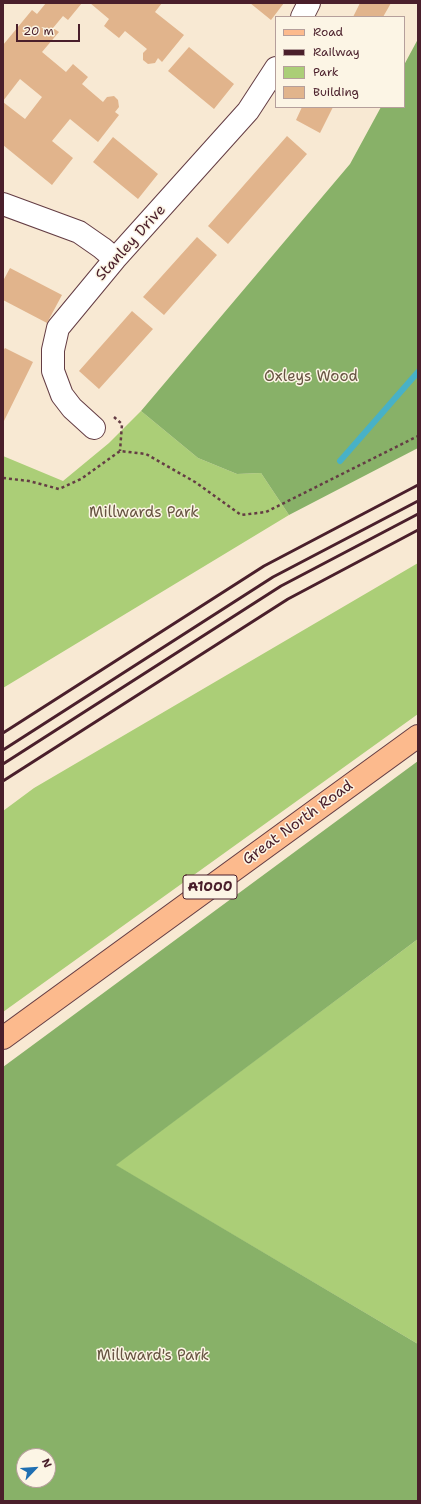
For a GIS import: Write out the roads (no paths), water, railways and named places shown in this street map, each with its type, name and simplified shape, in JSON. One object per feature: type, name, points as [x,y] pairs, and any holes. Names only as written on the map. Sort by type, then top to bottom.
[{"type":"main road","name":"Great North Road","points":[[3,1038],[418,736]]},
{"type":"street","points":[[302,16],[309,3]]},
{"type":"street","name":"Stanley Drive","points":[[94,428],[72,408],[62,394],[52,371],[52,350],[58,328],[115,259],[248,111],[275,70]]},
{"type":"street","points":[[3,204],[79,232],[115,259]]},
{"type":"waterway","points":[[340,461],[418,372]]},
{"type":"railway","points":[[3,733],[264,566],[418,485]]},
{"type":"railway","points":[[3,750],[273,577],[418,501]]},
{"type":"railway","points":[[3,764],[281,586],[418,514]]},
{"type":"railway","points":[[3,781],[288,599],[418,530]]},
{"type":"park label","name":"Oxleys Wood","points":[[311,377]]},
{"type":"park label","name":"Millwards Park","points":[[144,513]]},
{"type":"park label","name":"Millward's Park","points":[[153,1356]]}]
